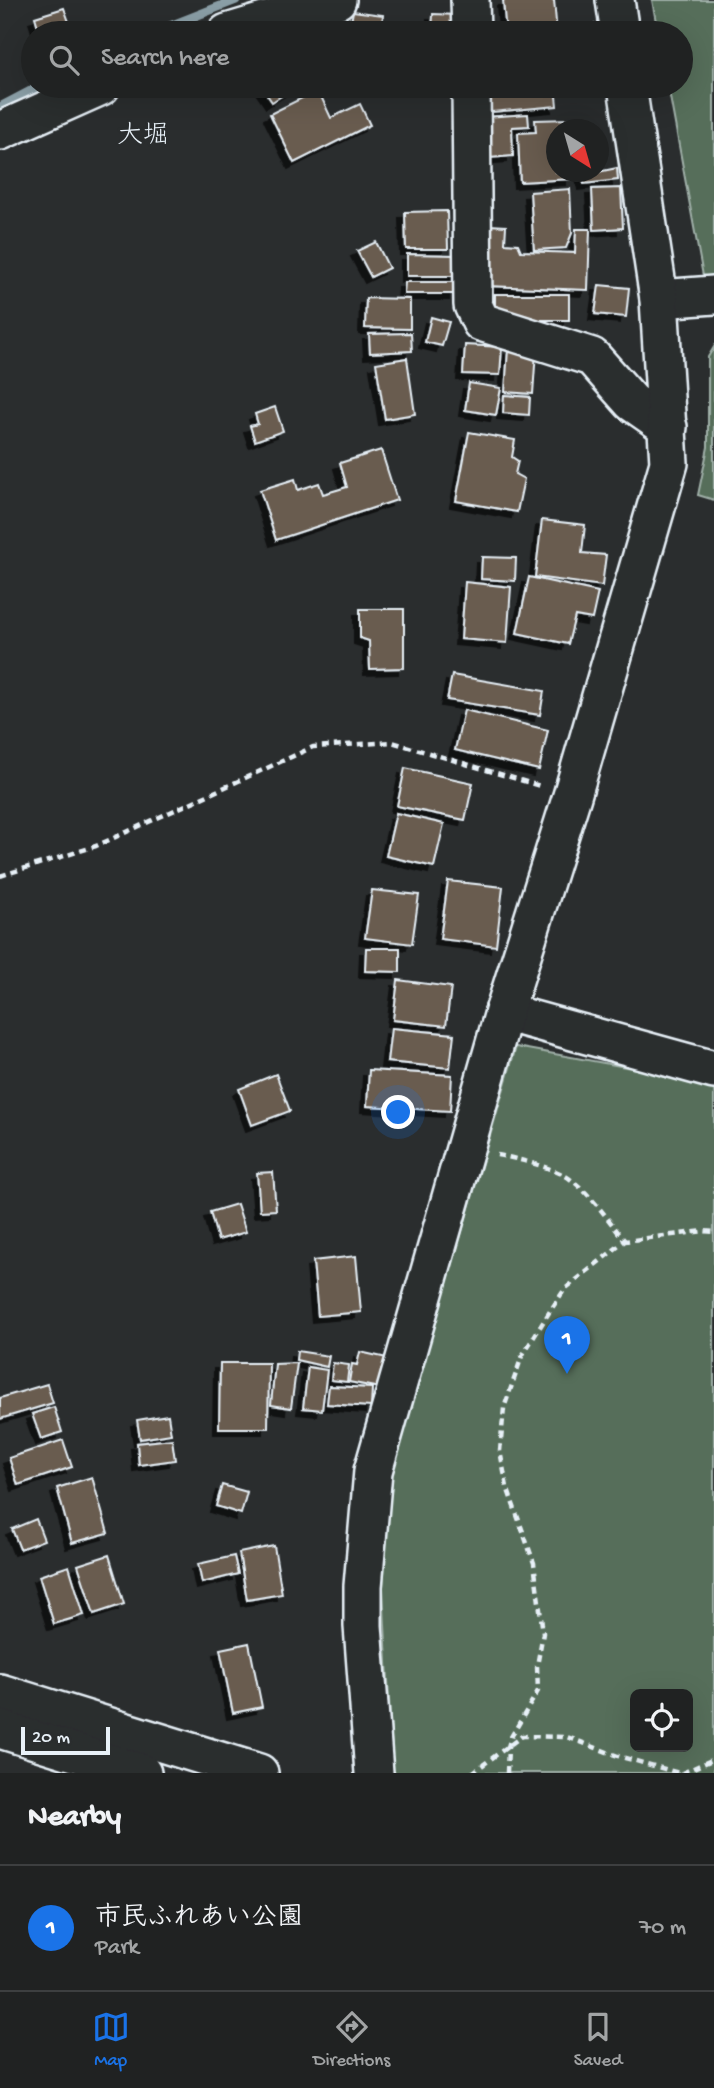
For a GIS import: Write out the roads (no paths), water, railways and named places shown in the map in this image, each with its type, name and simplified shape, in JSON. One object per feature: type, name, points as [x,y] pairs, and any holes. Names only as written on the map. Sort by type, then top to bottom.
[{"type":"street","points":[[267,21],[337,0]]},
{"type":"street","points":[[470,0],[471,21]]},
{"type":"street","points":[[615,0],[618,21]]},
{"type":"street","points":[[0,131],[74,98]]},
{"type":"street","points":[[471,98],[473,305],[481,322],[592,357],[632,402],[668,427]]},
{"type":"street","points":[[374,1773],[363,1626],[363,1586],[373,1471],[504,1012],[572,796],[669,463],[659,299],[629,98]]},
{"type":"street","points":[[659,299],[714,295]]},
{"type":"street","points":[[504,1012],[714,1070]]},
{"type":"street","points":[[0,1693],[259,1773]]},
{"type":"street","points":[[0,1729],[142,1773]]},
{"type":"waterway","points":[[183,21],[236,0]]},
{"type":"waterway","points":[[0,107],[21,96]]},
{"type":"place","name":"市民ふれあい公園","points":[[567,1374]]},
{"type":"district","name":"大堀","points":[[143,137]]}]
